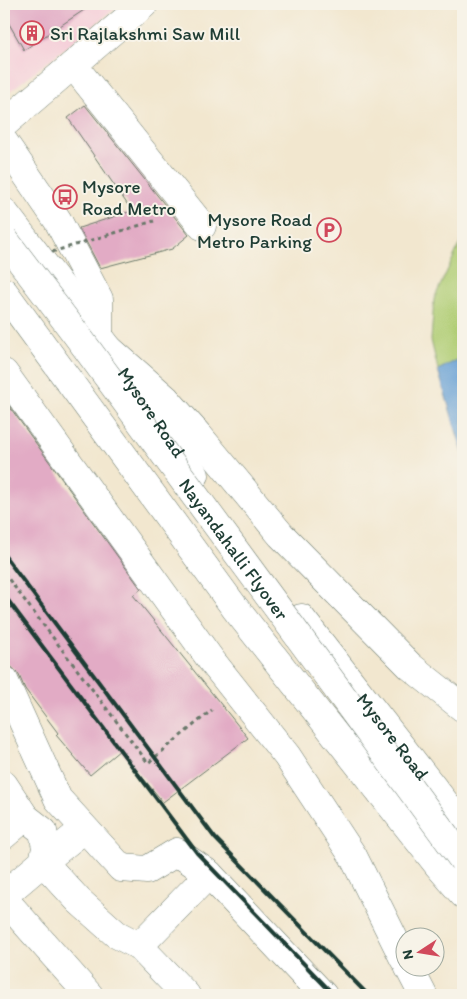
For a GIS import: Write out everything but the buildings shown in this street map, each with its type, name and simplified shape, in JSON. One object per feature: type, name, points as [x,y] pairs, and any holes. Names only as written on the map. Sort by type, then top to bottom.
[{"type":"main road","points":[[4,124],[144,4]]},
{"type":"main road","points":[[73,65],[202,226]]},
{"type":"main road","points":[[4,142],[58,221],[99,299],[104,342],[166,399],[281,536],[410,666],[463,708]]},
{"type":"main road","name":"Mysore Road","points":[[4,212],[104,342],[236,535],[463,826]]},
{"type":"main road","name":"Nayandahalli Flyover","points":[[4,239],[463,860]]},
{"type":"main road","name":"Nayandahalli Flyover","points":[[4,292],[235,608],[438,866],[463,894]]},
{"type":"main road","points":[[4,373],[211,660],[287,756],[347,848],[394,940]]},
{"type":"main road","points":[[4,680],[58,799],[121,868],[147,870],[177,852],[209,874],[323,995]]},
{"type":"main road","points":[[6,794],[25,817],[43,831],[46,848],[43,862]]},
{"type":"main road","points":[[4,835],[25,817]]},
{"type":"main road","points":[[84,828],[4,897],[89,995]]},
{"type":"main road","points":[[43,862],[79,901],[116,934],[139,946],[186,995]]},
{"type":"main road","points":[[139,946],[209,874]]},
{"type":"main road","points":[[413,976],[422,995]]},
{"type":"path","points":[[51,253],[154,221]]},
{"type":"path","points":[[4,573],[148,763],[213,710]]},
{"type":"shaded area","points":[[4,4],[121,4],[4,96]]},
{"type":"green space","points":[[463,237],[463,357],[438,370],[431,340],[434,299]]},
{"type":"water","points":[[463,357],[463,454],[438,370]]},
{"type":"railway","points":[[4,555],[215,838],[368,995]]},
{"type":"railway","points":[[4,595],[197,853],[334,995]]},
{"type":"place","name":"Sri Rajlakshmi Saw Mill","points":[[32,33]]},
{"type":"place","name":"Mysore Road Metro","points":[[65,197]]},
{"type":"place","name":"Mysore Road Metro Parking","points":[[329,230]]}]
